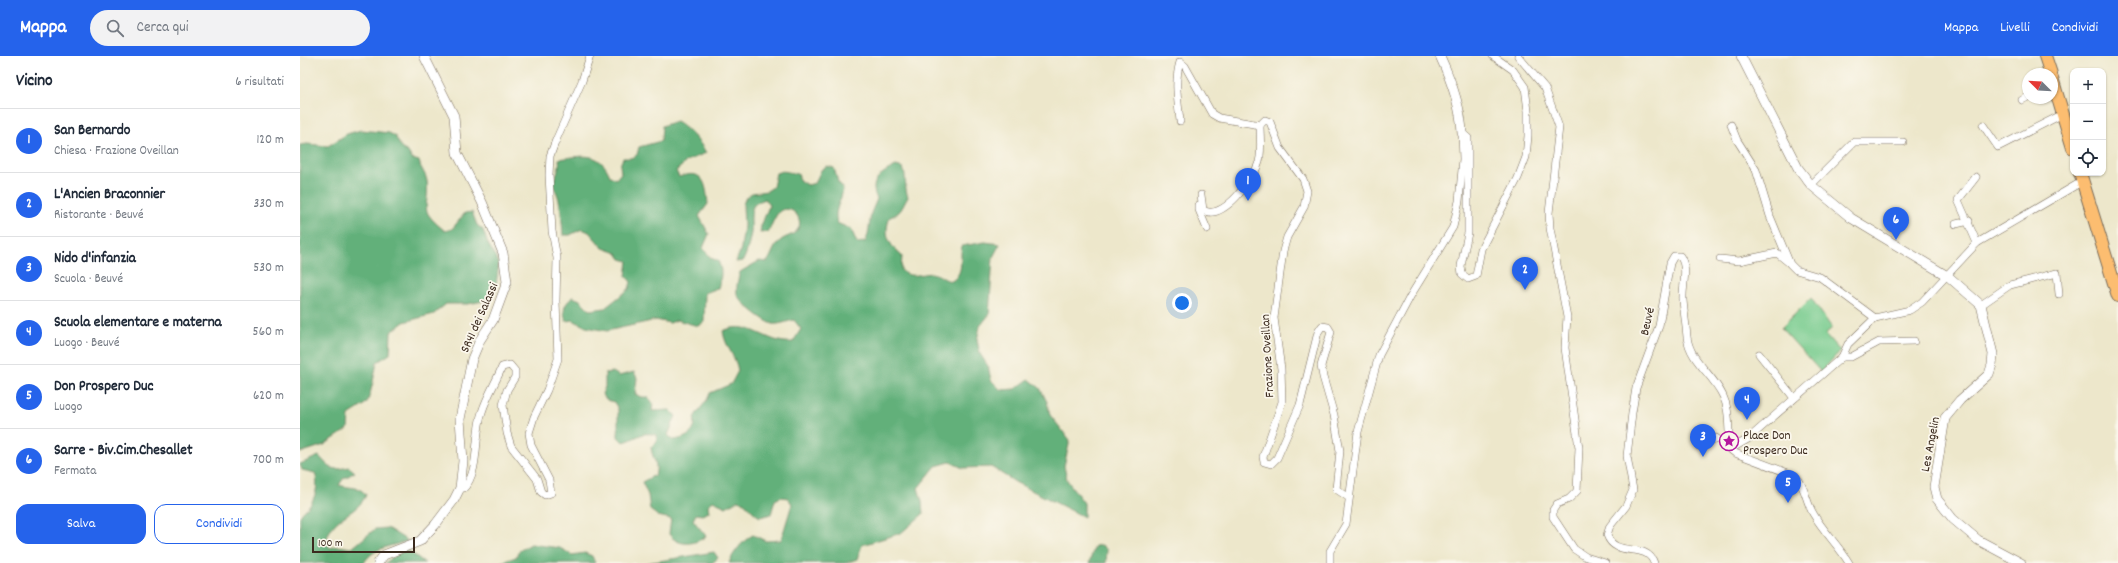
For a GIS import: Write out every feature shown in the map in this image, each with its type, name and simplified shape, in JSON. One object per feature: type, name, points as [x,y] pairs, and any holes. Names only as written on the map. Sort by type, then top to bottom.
[{"type":"main road","points":[[2045,56],[2048,68]]},
{"type":"main road","points":[[2058,99],[2071,140]]},
{"type":"main road","points":[[2082,177],[2118,296]]},
{"type":"street","name":"SR41 dei Salassi","points":[[378,563],[384,555],[420,541],[435,525],[454,500],[460,488],[463,461],[460,419],[472,359],[480,340],[493,320],[507,282],[503,253],[482,202],[457,153],[454,116],[424,56]]},
{"type":"street","points":[[460,488],[464,488],[468,484],[472,470],[482,412],[502,367],[510,365],[515,371],[515,377],[507,390],[503,405],[511,446],[537,479],[541,492],[545,495],[551,493],[549,480],[531,445],[530,433],[534,417],[547,390],[558,359],[556,301],[557,258],[552,231],[549,175],[550,156],[582,81],[590,56]]},
{"type":"street","points":[[1330,563],[1330,551],[1346,524],[1348,497],[1358,432],[1379,355],[1411,295],[1453,227],[1459,201],[1462,133],[1457,102],[1449,76],[1440,56]]},
{"type":"street","points":[[1462,133],[1468,138],[1468,233],[1462,266],[1462,274],[1468,279],[1476,276],[1481,249],[1518,178],[1526,157],[1528,111],[1525,87],[1513,70],[1493,56]]},
{"type":"street","points":[[1518,56],[1545,88],[1559,128],[1549,213],[1550,228],[1567,317],[1565,348],[1579,448],[1579,474],[1577,492],[1569,499],[1557,504],[1552,510],[1553,517],[1574,549],[1586,557],[1605,563]]},
{"type":"street","points":[[1741,56],[1798,168],[1811,185],[1851,218],[1945,276],[1949,277],[1975,298],[1981,305],[2010,285],[2057,273],[2059,294]]},
{"type":"street","name":"Frazione Oveillan","points":[[1180,121],[1177,96],[1177,72],[1180,62],[1185,66],[1212,114],[1219,118],[1260,125],[1265,120],[1270,122],[1280,148],[1303,180],[1306,191],[1304,207],[1287,237],[1283,251],[1274,318],[1281,369],[1282,402],[1263,457],[1264,462],[1271,464],[1277,458],[1300,405],[1318,332],[1322,326],[1328,327],[1331,332],[1321,366],[1322,377],[1334,415],[1340,451],[1336,489],[1348,497]]},
{"type":"street","points":[[1982,126],[1998,147],[2063,114]]},
{"type":"street","points":[[1207,229],[1199,210],[1201,195],[1204,210],[1207,212],[1212,212],[1231,204],[1254,175],[1260,160],[1260,125]]},
{"type":"street","points":[[1731,125],[1737,140],[1756,170],[1770,216],[1790,264]]},
{"type":"street","points":[[1811,185],[1854,142],[1903,142]]},
{"type":"street","points":[[1976,177],[1958,200],[1969,221],[1977,243]]},
{"type":"street","points":[[1731,450],[1743,443],[1842,357],[1848,344],[1875,318],[1910,310],[1922,302],[1977,243],[2082,177]]},
{"type":"street","points":[[1956,224],[1969,221]]},
{"type":"street","points":[[1720,259],[1739,261],[1777,253],[1796,270],[1820,277],[1875,318]]},
{"type":"street","name":"Beuvé","points":[[1654,563],[1651,556],[1647,553],[1619,548],[1612,544],[1607,535],[1610,526],[1626,506],[1633,490],[1627,447],[1636,388],[1655,338],[1670,263],[1677,255],[1684,261],[1683,301],[1690,350],[1715,381],[1724,397],[1729,418],[1728,430],[1731,450]]},
{"type":"street","name":"Les Angelin","points":[[1981,305],[1993,354],[1992,365],[1989,374],[1960,400],[1945,418],[1934,487],[1937,498],[1953,520],[1961,527],[1978,540],[2021,563]]},
{"type":"street","points":[[1842,357],[1851,357],[1879,342],[1914,341]]},
{"type":"street","points":[[1759,354],[1794,398]]},
{"type":"street","points":[[1699,446],[1716,438],[1731,450],[1744,457],[1796,476],[1802,483],[1813,514],[1842,551],[1849,563]]},
{"type":"green space","points":[[676,121],[692,135],[706,153],[687,161],[676,171],[679,177],[687,175],[699,176],[705,184],[708,204],[699,216],[709,234],[703,248],[711,258],[718,261],[721,268],[718,288],[705,293],[704,322],[698,326],[677,320],[670,323],[656,320],[607,331],[586,327],[573,320],[566,321],[564,310],[568,302],[573,297],[580,300],[590,310],[605,308],[629,289],[631,282],[626,276],[628,261],[621,259],[617,253],[603,248],[589,232],[582,229],[570,235],[563,235],[562,216],[558,196],[553,187],[559,166],[559,159],[582,156],[595,158],[606,168],[610,176],[616,179],[621,173],[620,165],[623,158],[631,158],[637,155],[639,147],[661,141],[662,126]]},
{"type":"green space","points":[[361,130],[389,133],[395,136],[402,149],[408,152],[412,159],[419,161],[427,181],[427,212],[430,217],[445,231],[452,229],[465,213],[472,212],[477,225],[483,230],[488,244],[499,263],[495,292],[483,301],[468,304],[446,304],[434,314],[404,322],[391,332],[390,354],[377,362],[373,383],[367,402],[349,415],[348,429],[324,445],[300,453],[300,145],[307,144],[328,146],[347,134]]},
{"type":"green space","points":[[827,166],[834,168],[838,182],[843,188],[836,213],[837,223],[851,229],[857,243],[865,242],[868,235],[871,213],[877,199],[874,187],[875,182],[881,175],[896,166],[903,168],[908,197],[899,212],[890,217],[887,234],[888,239],[894,248],[902,256],[901,270],[905,273],[914,275],[930,273],[952,281],[959,274],[962,246],[985,242],[1000,244],[993,257],[989,315],[980,326],[977,340],[980,354],[988,366],[991,380],[1001,390],[1015,389],[1029,379],[1040,388],[1047,402],[1050,415],[1070,440],[1064,466],[1067,480],[1084,503],[1084,517],[1015,482],[991,467],[963,468],[950,462],[936,466],[918,488],[922,501],[923,514],[901,533],[862,545],[857,559],[846,563],[729,563],[739,547],[753,535],[766,541],[781,540],[792,504],[788,498],[781,497],[775,500],[771,514],[760,517],[741,501],[738,500],[726,507],[713,501],[708,505],[709,512],[702,515],[696,514],[693,520],[706,536],[692,543],[682,543],[673,538],[669,534],[671,519],[658,516],[650,510],[648,495],[642,482],[655,475],[656,464],[651,447],[657,442],[656,435],[642,434],[623,442],[618,437],[618,409],[614,402],[607,400],[602,394],[605,387],[605,373],[613,372],[619,376],[634,372],[637,378],[635,394],[641,397],[648,397],[653,403],[652,411],[670,410],[676,416],[668,435],[673,440],[682,438],[693,431],[695,423],[694,418],[707,400],[710,393],[731,384],[738,371],[723,331],[733,328],[742,328],[774,340],[793,342],[801,329],[794,320],[773,324],[764,320],[742,302],[737,294],[737,289],[740,272],[759,261],[767,262],[778,243],[798,229],[798,217],[793,211],[784,209],[778,213],[768,232],[760,233],[761,226],[769,206],[766,199],[755,204],[752,208],[751,233],[746,255],[743,261],[736,262],[741,248],[744,226],[743,204],[746,197],[752,193],[767,191],[773,187],[776,173],[783,171],[798,174],[800,181],[808,185],[815,183],[821,170]]},
{"type":"green space","points":[[1811,298],[1832,328],[1825,334],[1840,351],[1821,372],[1781,328]]},
{"type":"green space","points":[[319,456],[332,468],[338,469],[349,467],[355,472],[343,479],[339,485],[357,488],[366,495],[357,507],[333,526],[326,542],[330,548],[337,546],[352,548],[375,529],[387,528],[408,541],[378,550],[364,563],[300,563],[300,517],[313,500],[317,482],[315,473],[302,470],[300,464]]},
{"type":"green space","points":[[531,544],[560,548],[572,555],[585,553],[592,556],[595,563],[499,563],[516,557],[519,551]]},
{"type":"green space","points":[[1102,545],[1107,550],[1106,563],[1089,563],[1095,546]]},
{"type":"green space","points":[[402,551],[409,551],[425,563],[385,563]]},
{"type":"green space","points":[[714,552],[718,558],[712,563],[647,563]]},
{"type":"place","name":"San Bernardo","points":[[1248,201]]},
{"type":"place","name":"Sarre - Biv.Cim.Chesallet","points":[[1896,240]]},
{"type":"place","name":"L'Ancien Braconnier","points":[[1525,290]]},
{"type":"place","name":"Scuola elementare e materna","points":[[1747,420]]},
{"type":"place","name":"Place Don Prospero Duc","points":[[1729,441]]},
{"type":"place","name":"Nido d'infanzia","points":[[1703,457]]},
{"type":"place","name":"Don Prospero Duc","points":[[1788,503]]}]
